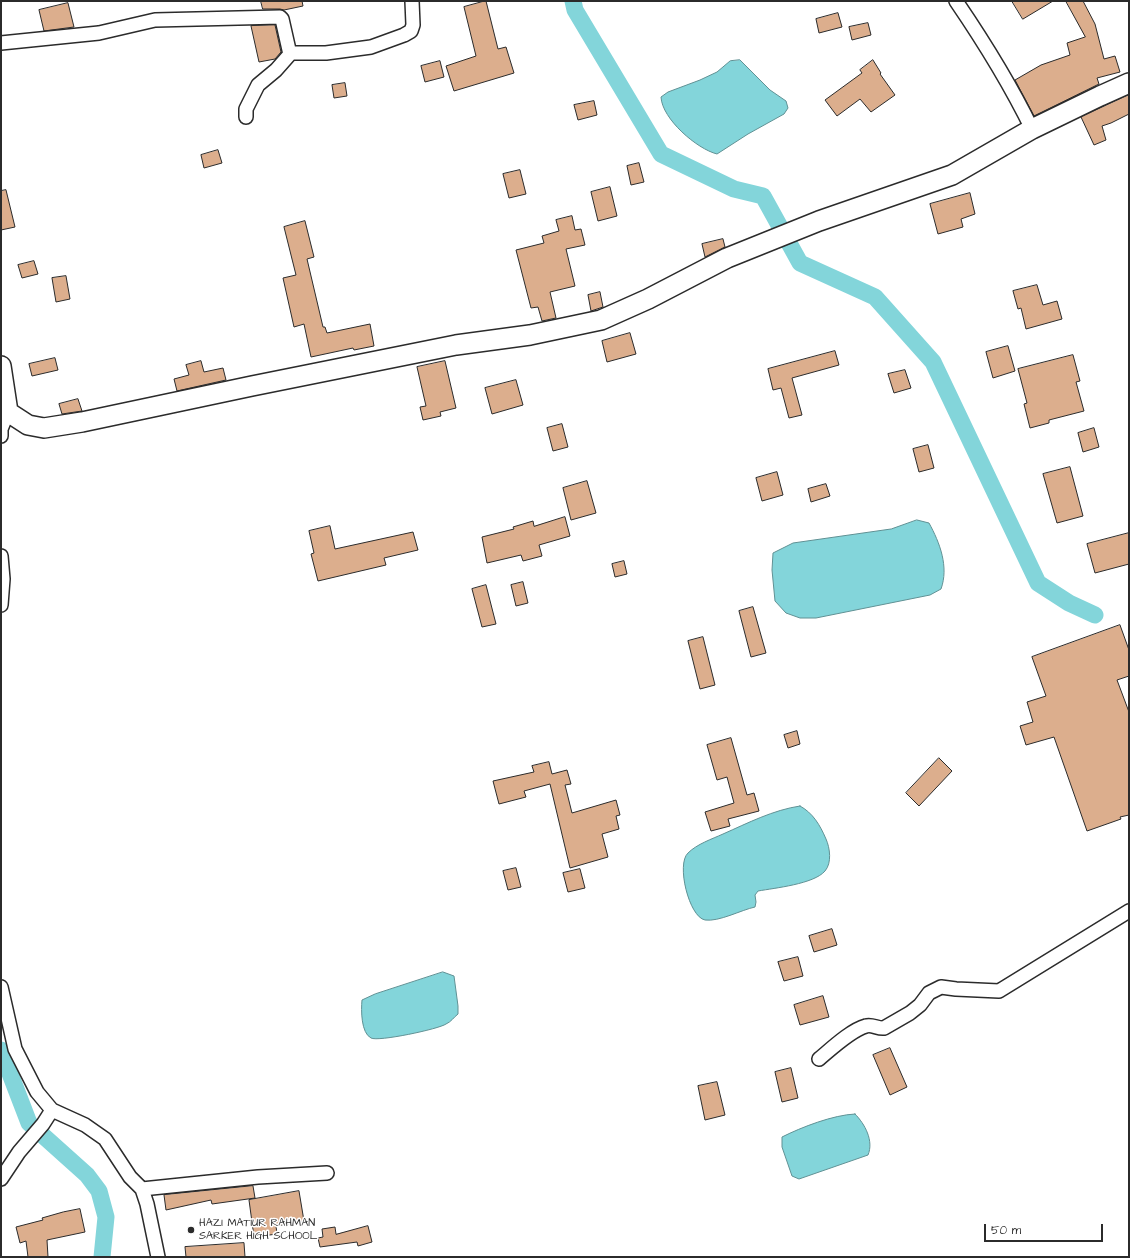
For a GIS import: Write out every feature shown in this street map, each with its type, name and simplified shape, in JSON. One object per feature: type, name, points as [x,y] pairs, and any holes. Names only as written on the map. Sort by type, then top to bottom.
[{"type":"main road","points":[[1,366],[4,423],[44,428],[82,422],[456,345],[530,335],[601,320],[648,299],[727,258],[819,221],[952,175],[1032,129],[1129,83]]},
{"type":"street","points":[[246,117],[246,109],[258,85],[276,70],[292,53],[326,53],[371,47],[404,36],[411,31],[413,25],[412,1]]},
{"type":"street","points":[[956,1],[986,44],[1018,99],[1032,129]]},
{"type":"street","points":[[1,42],[99,32],[156,20],[280,17],[282,19],[289,50],[292,53]]},
{"type":"street","points":[[1,436],[4,423]]},
{"type":"street","points":[[1,556],[3,579],[1,605]]},
{"type":"street","points":[[819,1058],[835,1045],[866,1025],[880,1029],[884,1028],[910,1013],[920,1005],[929,993],[941,987],[1000,991],[1129,911]]},
{"type":"street","points":[[2,995],[15,1049],[37,1092],[52,1110],[85,1125],[105,1139],[130,1177],[142,1189],[147,1204],[158,1257]]},
{"type":"street","points":[[1,1179],[19,1152],[43,1124],[52,1110]]},
{"type":"street","points":[[142,1189],[258,1177],[327,1173]]},
{"type":"water","points":[[740,60],[770,90],[786,101],[788,108],[784,114],[748,134],[717,154],[700,146],[682,132],[667,114],[661,97],[668,92],[717,72],[730,61]]},
{"type":"water","points":[[917,520],[929,523],[940,547],[944,564],[941,589],[930,595],[816,618],[800,618],[786,613],[775,601],[772,570],[773,553],[793,543],[891,529]]},
{"type":"water","points":[[800,806],[809,812],[816,820],[826,839],[830,855],[829,864],[825,871],[812,879],[803,882],[758,891],[755,895],[755,907],[723,918],[705,920],[699,917],[689,900],[686,890],[683,868],[688,853],[705,842],[751,821]]},
{"type":"water","points":[[443,972],[454,976],[458,1014],[451,1021],[432,1029],[396,1037],[376,1039],[371,1038],[368,1035],[362,1021],[362,1000],[375,994]]},
{"type":"water","points":[[855,1114],[868,1133],[870,1150],[868,1155],[799,1179],[792,1176],[782,1147],[782,1137],[818,1122]]},
{"type":"building","points":[[261,1],[302,1],[303,6],[284,10],[263,9]]},
{"type":"building","points":[[486,1],[498,49],[506,47],[514,73],[454,91],[446,66],[476,56],[464,7]]},
{"type":"building","points":[[1012,1],[1053,1],[1023,19]]},
{"type":"building","points":[[1066,1],[1083,1],[1095,24],[1104,59],[1115,56],[1120,72],[1097,78],[1099,84],[1034,116],[1015,80],[1041,65],[1070,55],[1067,43],[1085,37]]},
{"type":"building","points":[[68,3],[74,27],[44,31],[39,10]]},
{"type":"building","points":[[838,13],[842,27],[819,33],[816,19]]},
{"type":"building","points":[[868,23],[871,35],[852,40],[849,27]]},
{"type":"building","points":[[275,25],[281,52],[275,59],[259,62],[251,26]]},
{"type":"building","points":[[873,60],[881,73],[880,74],[895,95],[871,112],[860,99],[837,116],[825,100],[862,73],[860,70]]},
{"type":"building","points":[[440,61],[444,77],[425,82],[421,66]]},
{"type":"building","points":[[345,83],[347,96],[334,98],[332,85]]},
{"type":"building","points":[[1129,95],[1129,114],[1102,126],[1106,140],[1094,145],[1081,117]]},
{"type":"building","points":[[594,101],[597,115],[578,120],[574,105]]},
{"type":"building","points":[[218,150],[222,163],[204,168],[201,155]]},
{"type":"building","points":[[639,163],[644,182],[631,185],[627,166]]},
{"type":"building","points":[[520,170],[526,194],[509,198],[503,174]]},
{"type":"building","points":[[610,187],[617,216],[598,221],[591,192]]},
{"type":"building","points":[[6,190],[15,227],[1,230],[1,191]]},
{"type":"building","points":[[970,193],[975,214],[961,219],[963,227],[938,234],[930,204]]},
{"type":"building","points":[[572,216],[575,230],[581,229],[585,245],[566,249],[575,286],[550,292],[556,318],[542,321],[538,307],[531,308],[516,250],[544,243],[542,236],[559,231],[556,220]]},
{"type":"building","points":[[305,221],[314,257],[307,259],[323,327],[325,327],[327,333],[370,324],[374,346],[354,350],[353,348],[311,357],[304,324],[294,327],[283,278],[296,275],[284,227]]},
{"type":"building","points":[[723,239],[725,247],[705,257],[702,244]]},
{"type":"building","points":[[34,261],[38,274],[22,278],[18,265]]},
{"type":"building","points":[[66,276],[70,299],[56,302],[52,278]]},
{"type":"building","points":[[1037,285],[1043,305],[1057,301],[1062,319],[1026,329],[1021,308],[1018,309],[1013,291]]},
{"type":"building","points":[[600,292],[603,307],[591,311],[588,295]]},
{"type":"building","points":[[630,333],[636,354],[607,362],[602,341]]},
{"type":"building","points":[[1008,346],[1015,371],[993,378],[986,352]]},
{"type":"building","points":[[835,351],[839,365],[792,378],[802,415],[789,418],[781,388],[773,390],[768,369]]},
{"type":"building","points":[[1073,355],[1080,381],[1076,382],[1084,411],[1049,420],[1049,423],[1030,428],[1024,404],[1027,403],[1018,369]]},
{"type":"building","points":[[55,358],[58,370],[32,376],[29,364]]},
{"type":"building","points":[[201,361],[204,372],[223,368],[226,380],[177,391],[174,379],[189,375],[186,365]]},
{"type":"building","points":[[445,361],[456,408],[440,412],[441,416],[423,420],[420,407],[426,406],[417,367]]},
{"type":"building","points":[[905,370],[911,388],[894,393],[888,374]]},
{"type":"building","points":[[516,380],[523,405],[492,414],[485,388]]},
{"type":"building","points":[[78,399],[82,411],[62,414],[59,404]]},
{"type":"building","points":[[562,424],[568,447],[553,451],[547,428]]},
{"type":"building","points":[[1094,428],[1099,447],[1083,452],[1078,433]]},
{"type":"building","points":[[928,445],[934,468],[919,472],[913,449]]},
{"type":"building","points":[[1070,467],[1083,516],[1057,523],[1043,474]]},
{"type":"building","points":[[777,472],[783,495],[762,501],[756,478]]},
{"type":"building","points":[[587,481],[596,513],[571,520],[563,488]]},
{"type":"building","points":[[826,484],[830,496],[811,502],[808,489]]},
{"type":"building","points":[[565,517],[570,536],[539,545],[542,556],[523,561],[521,555],[487,563],[482,537],[514,529],[513,527],[533,521],[534,526]]},
{"type":"building","points":[[330,526],[335,549],[413,532],[418,550],[384,558],[386,565],[318,581],[311,554],[314,553],[309,531]]},
{"type":"building","points":[[1129,533],[1129,564],[1095,573],[1087,544]]},
{"type":"building","points":[[624,561],[627,574],[615,577],[612,564]]},
{"type":"building","points":[[523,582],[528,603],[516,606],[511,585]]},
{"type":"building","points":[[486,585],[496,624],[482,627],[472,589]]},
{"type":"building","points":[[753,607],[766,653],[751,657],[739,611]]},
{"type":"building","points":[[1120,625],[1129,650],[1129,676],[1117,680],[1129,712],[1129,815],[1120,817],[1121,819],[1087,831],[1054,737],[1026,745],[1020,726],[1033,722],[1027,702],[1046,696],[1032,657]]},
{"type":"building","points":[[703,637],[715,685],[700,689],[688,641]]},
{"type":"building","points":[[797,731],[800,744],[788,748],[784,735]]},
{"type":"building","points":[[731,738],[747,795],[754,793],[759,811],[728,819],[730,826],[711,831],[705,812],[734,803],[727,777],[717,780],[707,745]]},
{"type":"building","points":[[939,758],[952,771],[919,806],[906,793]]},
{"type":"building","points":[[549,762],[552,774],[567,770],[571,784],[565,785],[572,813],[616,800],[620,815],[616,816],[619,829],[602,834],[608,857],[570,868],[550,784],[524,791],[526,797],[499,804],[493,781],[534,772],[532,766]]},
{"type":"building","points":[[516,868],[521,887],[508,890],[503,871]]},
{"type":"building","points":[[580,869],[585,888],[568,892],[563,873]]},
{"type":"building","points":[[832,929],[837,945],[814,952],[809,936]]},
{"type":"building","points":[[798,957],[803,976],[784,981],[778,962]]},
{"type":"building","points":[[823,996],[829,1017],[800,1025],[794,1005]]},
{"type":"building","points":[[890,1048],[907,1087],[890,1095],[873,1055]]},
{"type":"building","points":[[791,1068],[798,1098],[782,1102],[775,1072]]},
{"type":"building","points":[[717,1082],[725,1115],[705,1120],[698,1086]]},
{"type":"building","points":[[253,1186],[255,1198],[212,1204],[211,1200],[166,1210],[164,1195]]},
{"type":"building","points":[[299,1191],[304,1221],[276,1226],[277,1234],[254,1237],[249,1200]]},
{"type":"building","points":[[80,1209],[85,1232],[47,1240],[48,1257],[28,1257],[26,1241],[20,1243],[16,1227],[43,1220],[42,1218],[63,1212]]},
{"type":"building","points":[[368,1226],[372,1242],[358,1246],[357,1242],[320,1247],[318,1238],[323,1237],[322,1229],[335,1227],[336,1234]]},
{"type":"building","points":[[244,1243],[245,1257],[186,1257],[185,1247]]},
{"type":"waterway","points":[[573,1],[575,10],[661,154],[734,189],[763,196],[800,263],[875,297],[933,362],[1038,583],[1069,603],[1095,615]]},
{"type":"waterway","points":[[1,1050],[29,1123],[87,1175],[99,1191],[106,1217],[102,1257]]},
{"type":"place","name":"HAZI MATIUR RAHMAN SARKER HIGH SCHOOL","points":[[191,1230]]}]
